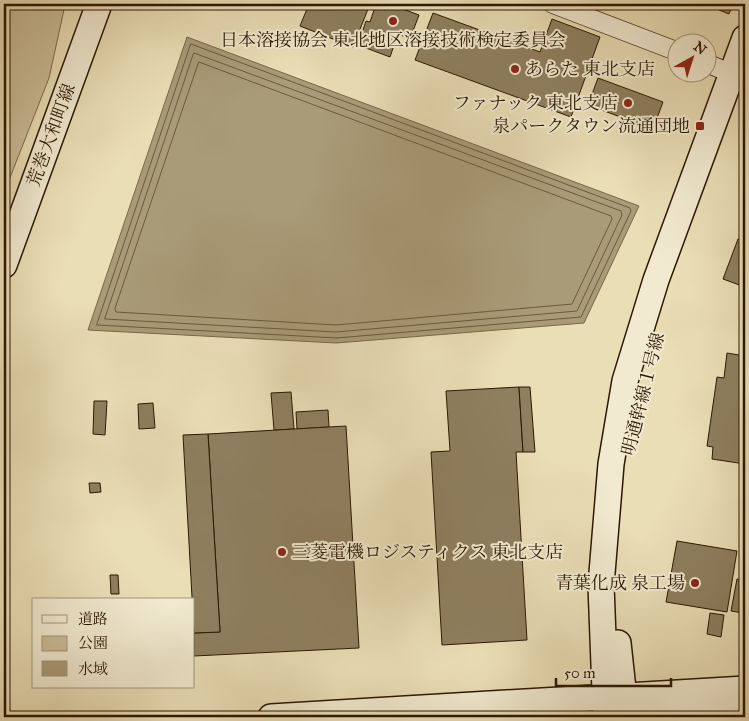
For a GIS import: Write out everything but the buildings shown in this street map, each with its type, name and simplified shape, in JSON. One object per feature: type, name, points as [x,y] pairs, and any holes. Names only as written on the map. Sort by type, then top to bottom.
[{"type":"street","name":"荒巻大和町線","points":[[4,265],[99,4]]},
{"type":"street","points":[[553,4],[666,47]]},
{"type":"street","name":"明通幹線１号線","points":[[616,709],[618,652],[616,589],[625,467],[642,384],[673,282],[741,79],[745,38]]},
{"type":"street","points":[[716,68],[741,79]]},
{"type":"street","points":[[616,709],[745,689]]},
{"type":"street","points":[[271,717],[616,709],[745,711]]},
{"type":"green space","points":[[4,4],[65,5],[49,78],[4,193]]},
{"type":"water","points":[[187,37],[639,206],[584,323],[336,343],[88,330]]},
{"type":"place","name":"日本溶接協会 東北地区溶接技術検定委員会","points":[[393,21]]},
{"type":"place","name":"あらた 東北支店","points":[[515,69]]},
{"type":"place","name":"ファナック 東北支店","points":[[628,103]]},
{"type":"place","name":"泉パークタウン流通団地","points":[[700,126]]},
{"type":"place","name":"三菱電機ロジスティクス 東北支店","points":[[282,552]]},
{"type":"place","name":"青葉化成 泉工場","points":[[695,583]]}]
